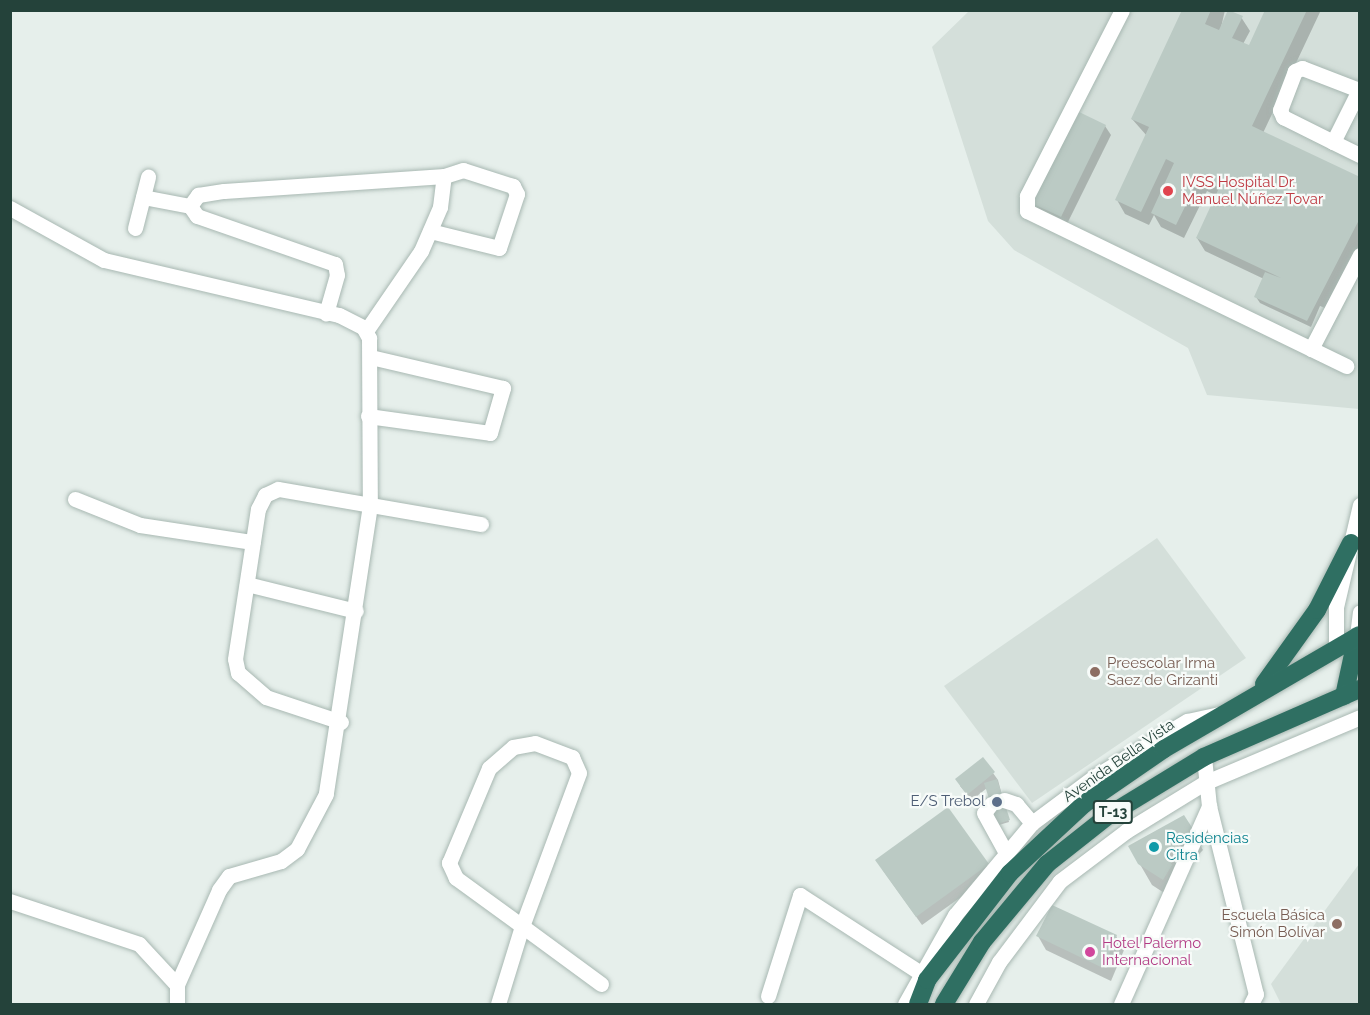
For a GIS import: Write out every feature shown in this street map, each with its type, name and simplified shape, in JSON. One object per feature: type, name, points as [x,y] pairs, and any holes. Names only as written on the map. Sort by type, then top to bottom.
[{"type":"highway","name":"T-13","points":[[1255,695],[1317,610],[1351,543]]},
{"type":"highway","name":"T-13","points":[[1329,651],[1358,636]]},
{"type":"highway","points":[[1354,691],[1358,636]]},
{"type":"highway","points":[[1329,651],[1357,664]]},
{"type":"highway","points":[[1329,651],[1344,669],[1354,691]]},
{"type":"highway","name":"Avenida Bella Vista","points":[[918,1005],[927,980],[1010,873],[1084,804],[1255,695],[1329,651]]},
{"type":"highway","name":"T-13","points":[[944,1005],[982,942],[1047,864],[1108,815],[1204,757],[1354,691]]},
{"type":"street","points":[[1122,10],[1025,208],[1346,366]]},
{"type":"street","points":[[1333,142],[1359,89],[1310,69],[1295,71],[1280,103],[1283,117],[1359,156]]},
{"type":"street","points":[[190,206],[198,195],[224,191],[444,176],[463,170],[513,186],[517,194],[499,248],[430,231]]},
{"type":"street","points":[[177,1005],[177,985],[229,876],[280,861],[308,832],[326,794],[341,722],[370,505],[368,416],[371,357],[366,331],[430,231],[444,176]]},
{"type":"street","points":[[135,228],[148,177]]},
{"type":"street","points":[[143,198],[190,206],[197,216],[335,264],[337,275],[326,313]]},
{"type":"street","points":[[10,208],[104,260],[326,313],[366,331]]},
{"type":"street","points":[[1311,349],[1359,255]]},
{"type":"street","points":[[368,416],[490,433],[503,388],[371,357]]},
{"type":"street","points":[[341,722],[266,697],[238,673],[235,659],[258,509],[265,495],[278,489],[481,524]]},
{"type":"street","points":[[75,499],[140,525],[253,542]]},
{"type":"street","points":[[1329,651],[1336,607],[1359,505]]},
{"type":"street","points":[[247,584],[356,611]]},
{"type":"street","points":[[1358,636],[1359,612]]},
{"type":"street","name":"T-13","points":[[905,1005],[919,972],[1005,851],[1032,823],[1187,721],[1228,712]]},
{"type":"street","name":"T-13","points":[[976,1005],[999,962],[1060,881],[1204,783],[1359,717]]},
{"type":"street","points":[[498,1005],[522,926],[579,773],[572,757],[535,742],[513,747],[489,768],[449,863],[456,878],[522,926],[601,984]]},
{"type":"street","points":[[1204,757],[1204,783],[1257,1001]]},
{"type":"street","points":[[1005,851],[984,813],[997,802],[1016,804],[1032,823]]},
{"type":"street","points":[[1121,1005],[1209,806]]},
{"type":"street","points":[[768,996],[800,895],[919,972]]},
{"type":"street","points":[[10,901],[139,944],[177,985]]},
{"type":"shaded area","name":"IVSS Hospital Dr. Manuel Núñez Tovar","points":[[969,11],[1359,11],[1359,409],[1207,395],[1188,348],[1014,250],[988,221],[932,47]]},
{"type":"shaded area","name":"Preescolar Irma Saez de Grizanti","points":[[1157,538],[1246,658],[1032,803],[944,686]]},
{"type":"shaded area","name":"Escuela Básica Simón Bolívar","points":[[1359,864],[1359,1004],[1281,1004],[1271,984]]},
{"type":"building","points":[[1182,10],[1211,10],[1205,24],[1219,30],[1228,10],[1243,16],[1232,38],[1249,45],[1265,10],[1307,10],[1252,126],[1360,177],[1360,218],[1307,321],[1254,297],[1265,272],[1281,278],[1196,238],[1219,188],[1199,178],[1176,225],[1151,213],[1174,163],[1166,159],[1141,212],[1115,200],[1149,127],[1131,119]]},
{"type":"building","points":[[1075,110],[1106,125],[1061,217],[1029,202]]},
{"type":"building","points":[[983,757],[995,772],[967,795],[955,779]]},
{"type":"building","name":"E/S Trebol","points":[[997,779],[1010,820],[997,824],[984,783]]},
{"type":"building","points":[[948,807],[989,864],[916,917],[875,860]]},
{"type":"building","name":"Residencias Citra","points":[[1184,815],[1193,829],[1167,855],[1172,865],[1163,880],[1138,864],[1128,846]]},
{"type":"building","name":"Hotel Palermo Internacional","points":[[1052,905],[1117,935],[1103,968],[1036,936]]},
{"type":"place","name":"IVSS Hospital Dr. Manuel Núñez Tovar","points":[[1168,191]]},
{"type":"place","name":"Preescolar Irma Saez de Grizanti","points":[[1095,672]]},
{"type":"place","name":"E/S Trebol","points":[[997,802]]},
{"type":"place","name":"Residencias Citra","points":[[1154,847]]},
{"type":"place","name":"Escuela Básica Simón Bolívar","points":[[1337,924]]},
{"type":"place","name":"Hotel Palermo Internacional","points":[[1090,952]]}]
